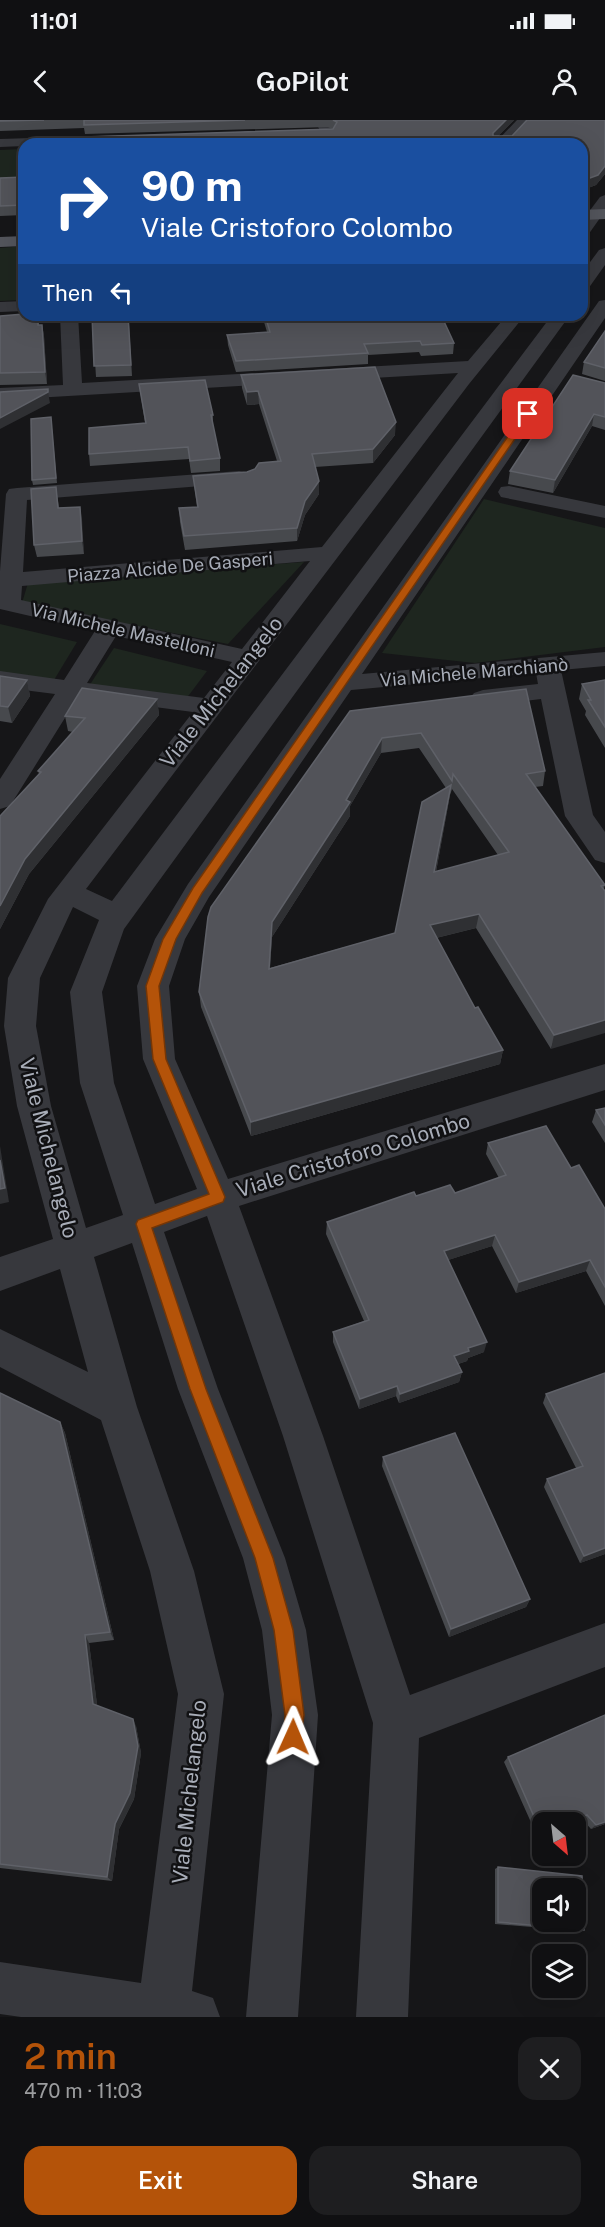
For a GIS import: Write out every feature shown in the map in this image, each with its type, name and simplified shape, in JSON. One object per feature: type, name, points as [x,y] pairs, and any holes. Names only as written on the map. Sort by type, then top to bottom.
[{"type":"main road","points":[[0,242],[18,241]]},
{"type":"street","points":[[507,138],[525,120]]},
{"type":"street","points":[[0,143],[18,143]]},
{"type":"street","points":[[588,224],[597,211]]},
{"type":"street","points":[[588,277],[605,253]]},
{"type":"street","points":[[588,292],[605,297]]},
{"type":"street","points":[[382,2017],[396,1723],[303,1436],[218,1197],[159,1059],[153,986],[170,939],[198,891],[343,683],[565,378],[605,305]]},
{"type":"street","points":[[0,307],[18,306]]},
{"type":"street","points":[[69,321],[73,390]]},
{"type":"street","name":"Viale Michelangelo","points":[[174,2016],[201,1694],[172,1571],[117,1407],[34,1106],[20,1026],[24,978],[58,906],[68,892],[209,706],[511,321]]},
{"type":"street","points":[[272,2017],[295,1715],[284,1630],[264,1558],[198,1389],[97,1083],[86,992],[110,926],[117,916],[557,321]]},
{"type":"street","points":[[0,394],[475,366]]},
{"type":"street","points":[[7,595],[17,494],[247,477]]},
{"type":"street","points":[[509,492],[605,512]]},
{"type":"street","name":"Piazza Alcide De Gasperi","points":[[7,595],[328,553]]},
{"type":"street","name":"Via Michele Mastelloni","points":[[7,595],[109,628],[247,658]]},
{"type":"street","points":[[0,800],[68,689],[109,628]]},
{"type":"street","name":"Via Michele Marchianò","points":[[343,683],[550,678],[605,659]]},
{"type":"street","points":[[454,702],[550,678],[579,816],[605,853]]},
{"type":"street","points":[[0,679],[209,706]]},
{"type":"street","points":[[318,719],[352,714]]},
{"type":"street","points":[[68,892],[117,916]]},
{"type":"street","name":"Viale Cristoforo Colombo","points":[[0,1274],[218,1197],[605,1077]]},
{"type":"street","points":[[0,1347],[117,1407]]},
{"type":"street","points":[[396,1723],[605,1645]]},
{"type":"street","points":[[0,1988],[174,2016]]},
{"type":"shaded area","points":[[18,149],[18,180],[0,182],[0,150]]},
{"type":"shaded area","points":[[18,246],[18,300],[0,301],[0,248]]},
{"type":"shaded area","points":[[484,499],[605,528],[605,647],[475,663],[382,653]]},
{"type":"shaded area","points":[[304,562],[228,644],[22,603],[28,583]]},
{"type":"shaded area","points":[[0,624],[77,642],[54,680],[0,672]]},
{"type":"shaded area","points":[[114,648],[207,671],[186,699],[89,686]]},
{"type":"building","points":[[84,120],[245,120],[84,125]]},
{"type":"building","points":[[333,120],[506,120],[493,133],[493,136],[512,136],[527,120],[605,120],[605,166],[598,175],[588,178],[588,138],[84,138],[333,129],[337,122]]},
{"type":"building","points":[[18,177],[18,205],[0,206],[0,178]]},
{"type":"building","points":[[18,314],[18,321],[38,321],[38,325],[42,325],[45,372],[0,373],[0,316]]},
{"type":"building","points":[[92,321],[128,321],[131,365],[94,366]]},
{"type":"building","points":[[267,321],[444,321],[454,343],[422,345],[420,341],[364,344],[368,353],[236,361],[227,335],[270,332]]},
{"type":"building","points":[[605,331],[605,368],[584,362]]},
{"type":"building","points":[[375,367],[396,422],[373,449],[312,454],[319,481],[305,501],[297,528],[184,536],[179,508],[198,507],[193,476],[247,472],[255,469],[259,463],[281,461],[258,391],[247,392],[241,375]]},
{"type":"building","points":[[573,375],[605,383],[605,417],[594,414],[555,480],[510,471]]},
{"type":"building","points":[[205,380],[220,458],[190,461],[188,447],[89,454],[89,428],[146,423],[139,384]]},
{"type":"building","points":[[48,389],[48,392],[0,418],[0,392]]},
{"type":"building","points":[[51,417],[56,478],[32,480],[31,419]]},
{"type":"building","points":[[56,487],[58,508],[80,507],[82,541],[34,545],[31,489]]},
{"type":"building","points":[[0,676],[27,680],[8,707],[0,706]]},
{"type":"building","points":[[605,680],[605,727],[588,700],[591,700],[582,684]]},
{"type":"building","points":[[82,688],[157,699],[25,859],[0,906],[0,816],[41,772],[38,771],[85,718],[65,716]]},
{"type":"building","points":[[526,689],[545,771],[526,774],[605,885],[601,886],[605,891],[605,1020],[554,1035],[479,914],[430,925],[475,1008],[478,1007],[503,1050],[251,1122],[199,992],[208,917],[211,907],[350,711]],"holes":[[[421,733],[452,781],[453,774],[509,852],[434,872],[451,785],[422,802],[395,933],[269,969],[272,922],[350,802],[346,800],[382,738]]]},
{"type":"building","points":[[605,1108],[605,1125],[596,1110]]},
{"type":"building","points":[[546,1126],[571,1168],[579,1165],[605,1209],[605,1287],[590,1260],[519,1282],[495,1235],[444,1251],[487,1342],[468,1348],[469,1351],[454,1356],[462,1372],[400,1394],[397,1386],[360,1399],[333,1332],[369,1320],[327,1222],[414,1192],[416,1196],[450,1185],[455,1193],[506,1175],[488,1143]]},
{"type":"building","points":[[0,1160],[5,1188],[0,1189]]},
{"type":"building","points":[[605,1373],[605,1548],[584,1556],[547,1479],[583,1466],[546,1394]]},
{"type":"building","points":[[0,1393],[60,1422],[110,1632],[85,1635],[93,1704],[133,1719],[138,1746],[130,1793],[115,1824],[107,1877],[0,1864]]},
{"type":"building","points":[[455,1433],[530,1599],[451,1629],[383,1457]]},
{"type":"building","points":[[605,1715],[605,1822],[596,1825],[586,1815],[586,1812],[532,1812],[508,1757]]},
{"type":"building","points":[[498,1867],[582,1876],[582,1878],[532,1878],[532,1925],[498,1922]]},
{"type":"route","points":[[293,1737],[295,1715],[284,1630],[264,1558],[198,1389],[144,1224],[218,1197],[159,1059],[153,986],[170,939],[198,891],[528,414]]}]
